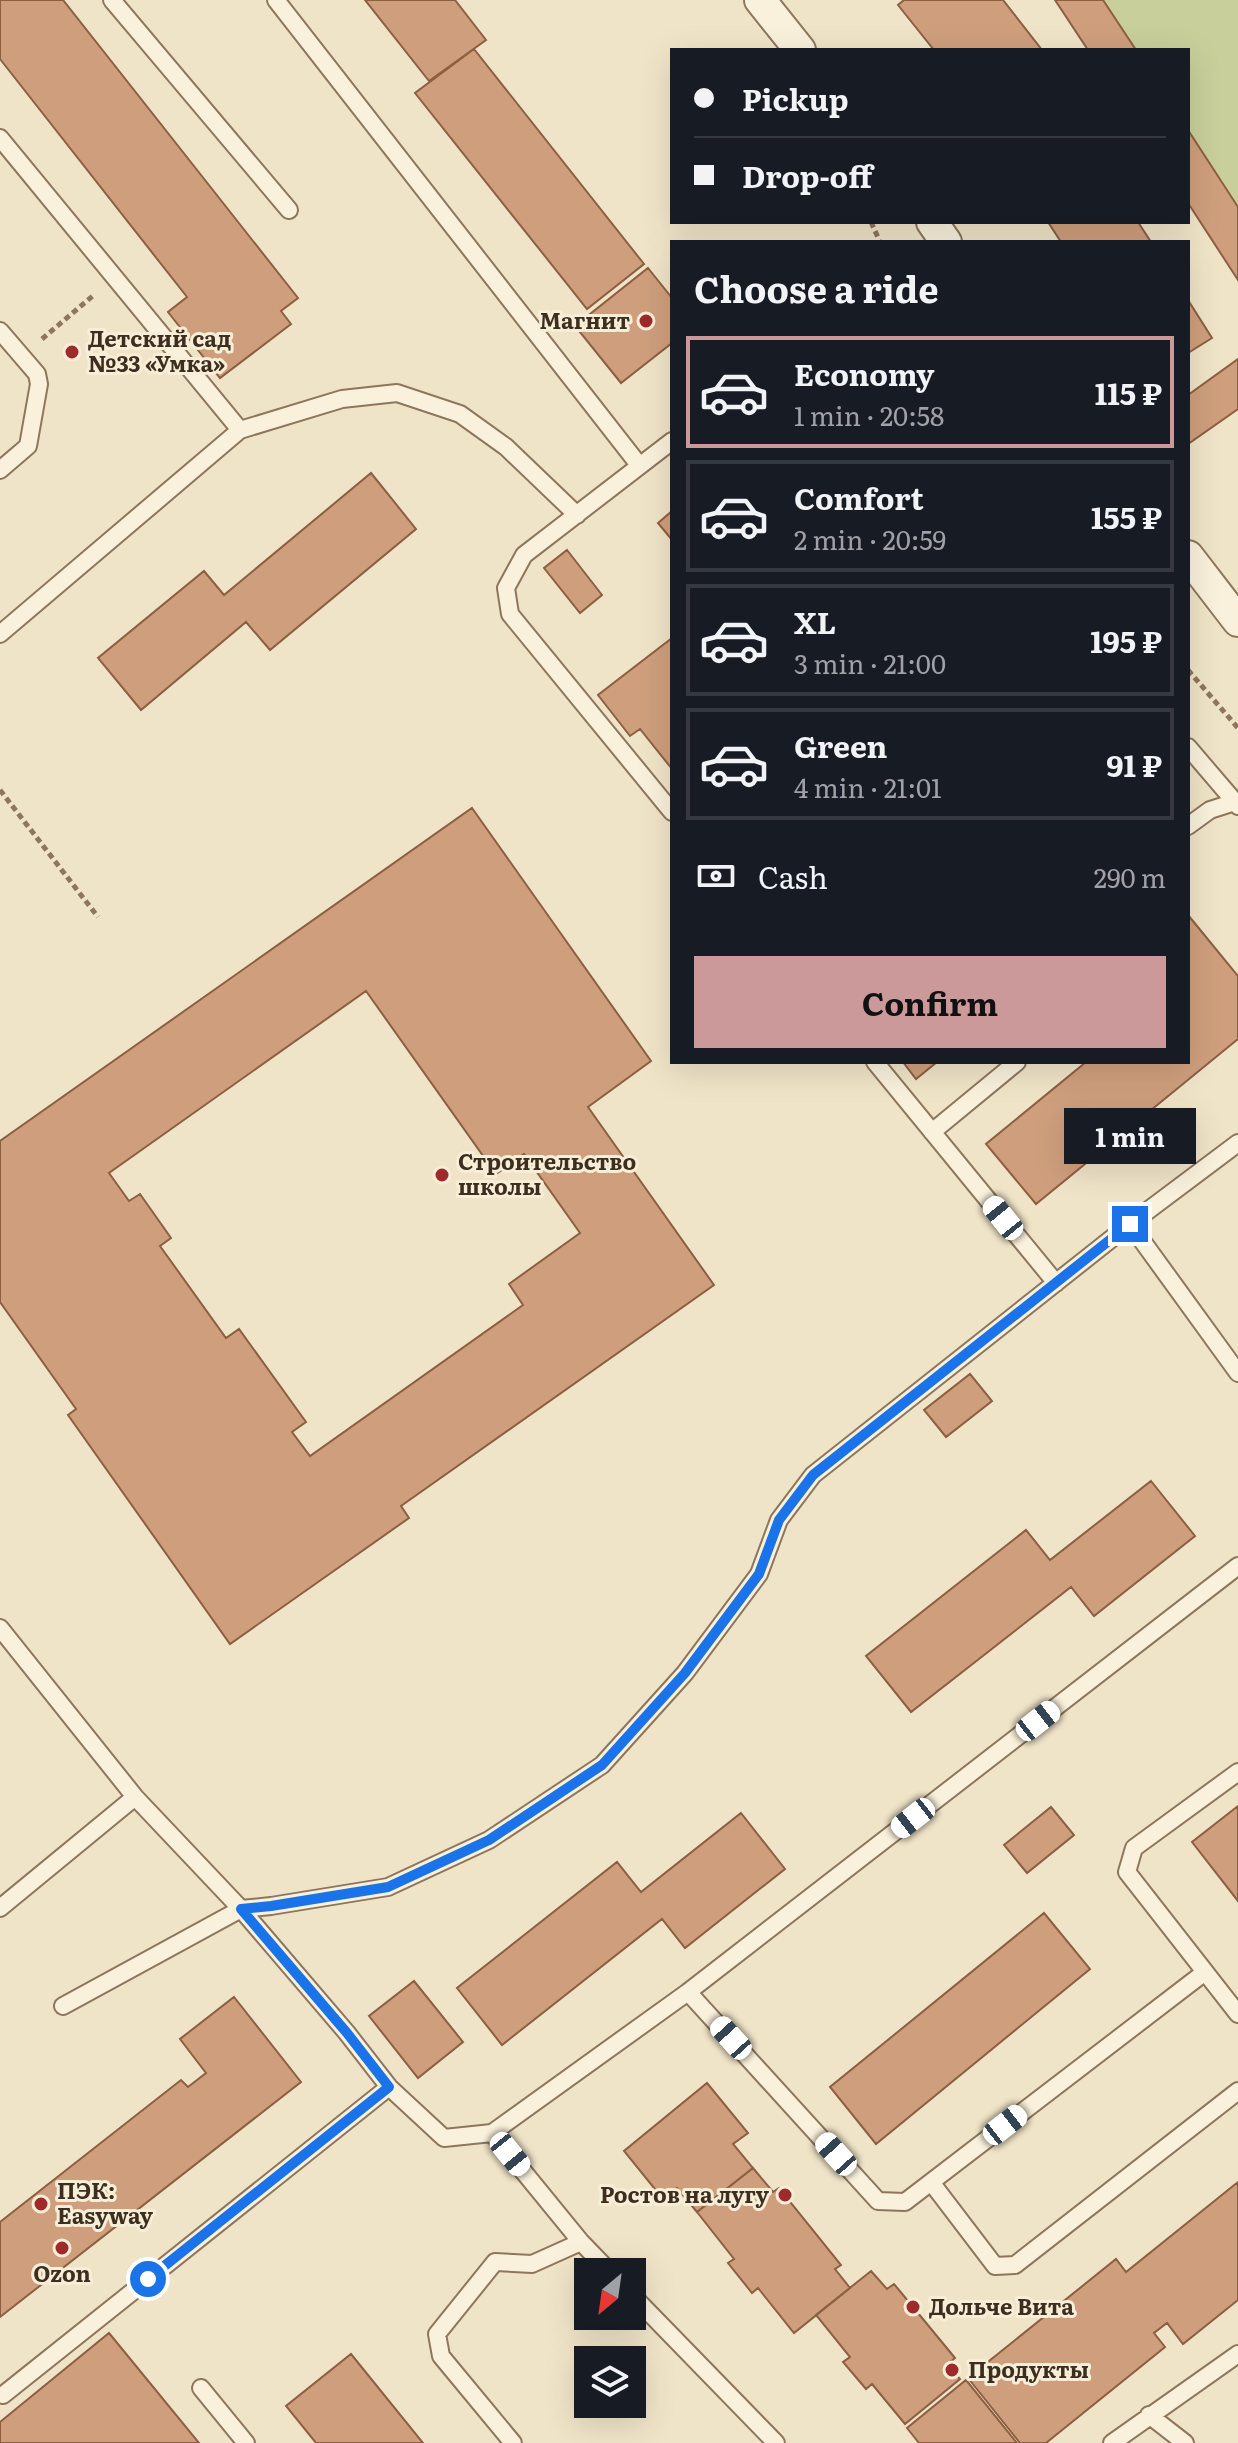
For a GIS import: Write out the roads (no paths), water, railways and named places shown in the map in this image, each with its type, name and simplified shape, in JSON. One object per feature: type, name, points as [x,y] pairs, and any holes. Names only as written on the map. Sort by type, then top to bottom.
[{"type":"street","points":[[760,0],[798,48]]},
{"type":"street","points":[[1190,559],[1238,621]]},
{"type":"lane","points":[[112,0],[289,210]]},
{"type":"lane","points":[[276,0],[639,465]]},
{"type":"lane","points":[[0,138],[240,430]]},
{"type":"lane","points":[[0,331],[39,378],[28,446],[0,470]]},
{"type":"lane","points":[[0,634],[240,430],[342,399],[397,393],[460,414],[506,447],[577,515]]},
{"type":"lane","points":[[670,442],[524,555],[506,588],[510,614],[670,810]]},
{"type":"lane","points":[[1190,749],[1236,804],[1210,810],[1190,825]]},
{"type":"lane","points":[[877,1064],[1056,1283]]},
{"type":"lane","points":[[932,1132],[1015,1064]]},
{"type":"lane","points":[[63,2006],[241,1909],[388,1887],[489,1840],[602,1765],[685,1673],[759,1574],[779,1520],[813,1475],[1130,1224],[1238,1143]]},
{"type":"lane","points":[[1130,1224],[1238,1373]]},
{"type":"lane","points":[[0,1628],[135,1797],[241,1909],[389,2087],[444,2138],[492,2133],[688,1992],[1238,1566]]},
{"type":"lane","points":[[1238,1772],[1134,1848],[1127,1872],[1238,2014]]},
{"type":"lane","points":[[0,1908],[135,1797]]},
{"type":"lane","points":[[688,1992],[878,2201],[905,2202],[1205,1972]]},
{"type":"lane","points":[[3,2395],[389,2087]]},
{"type":"lane","points":[[931,2182],[995,2266],[1015,2265],[1238,2091]]},
{"type":"lane","points":[[492,2133],[596,2258]]},
{"type":"lane","points":[[513,2443],[441,2356],[437,2334],[495,2262],[532,2264],[581,2242]]},
{"type":"lane","points":[[646,2309],[776,2443]]},
{"type":"lane","points":[[1112,2443],[1238,2354]]},
{"type":"lane","points":[[201,2388],[246,2443]]},
{"type":"lane","points":[[1149,2415],[1185,2443]]},
{"type":"place","name":"Магнит","points":[[646,321]]},
{"type":"place","name":"Детский сад №33 «Умка»","points":[[72,352]]},
{"type":"place","name":"Строительство школы","points":[[442,1175]]},
{"type":"place","name":"Ростов на лугу","points":[[785,2195]]},
{"type":"place","name":"ПЭК: Easyway","points":[[41,2204]]},
{"type":"place","name":"Ozon","points":[[62,2248]]},
{"type":"place","name":"Дольче Вита","points":[[913,2307]]},
{"type":"place","name":"Продукты","points":[[952,2370]]}]
